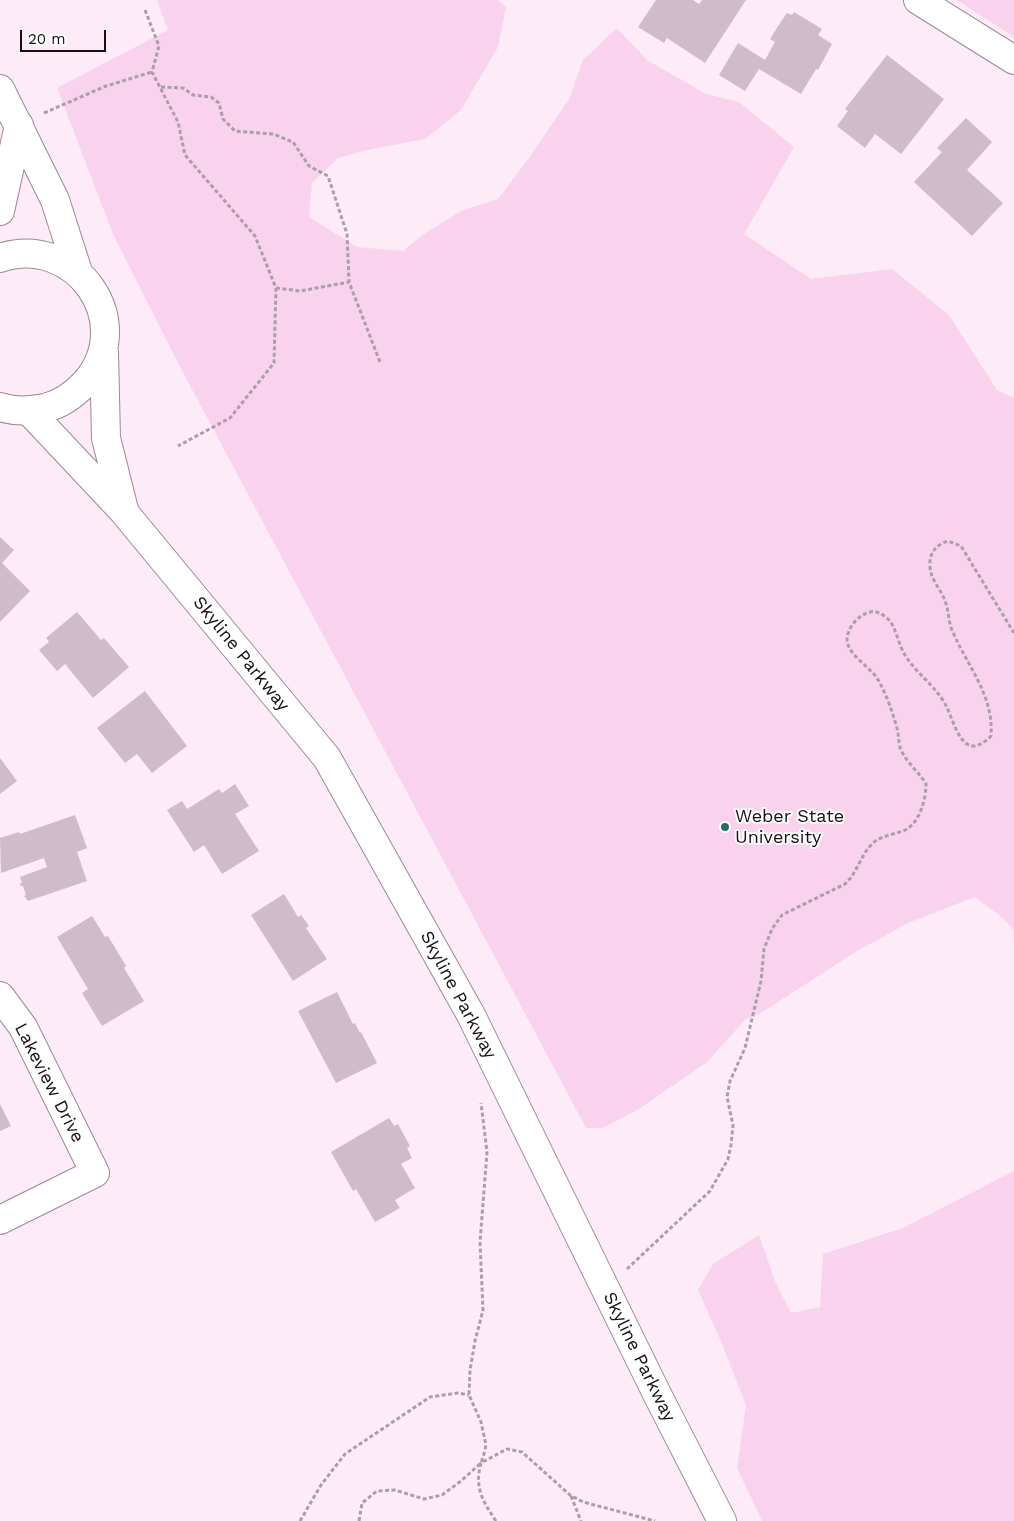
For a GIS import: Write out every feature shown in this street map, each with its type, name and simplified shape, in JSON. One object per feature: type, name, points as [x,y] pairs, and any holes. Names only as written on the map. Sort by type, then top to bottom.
[{"type":"street","points":[[918,0],[1014,60]]},
{"type":"street","points":[[0,90],[55,200],[78,272]]},
{"type":"street","points":[[0,211],[18,125]]},
{"type":"street","points":[[0,258],[29,253],[56,258],[78,272]]},
{"type":"street","name":"Skyline Parkway","points":[[78,272],[95,293],[104,319],[106,438],[124,512]]},
{"type":"street","points":[[9,410],[56,405],[76,394],[94,372],[104,346]]},
{"type":"street","name":"Skyline Parkway","points":[[9,410],[124,512],[327,758],[471,1015],[722,1521]]},
{"type":"street","name":"Lakeview Drive","points":[[0,996],[23,1027],[94,1172],[0,1220]]},
{"type":"path","points":[[145,10],[159,46],[152,72],[178,122],[185,155],[256,236],[276,288],[274,363],[230,418],[178,446]]},
{"type":"path","points":[[18,125],[106,86],[152,72]]},
{"type":"path","points":[[160,87],[183,88],[193,95],[210,97],[218,103],[223,120],[235,132],[273,134],[293,142],[310,166],[328,176],[347,234],[349,282],[380,362]]},
{"type":"path","points":[[276,288],[300,291],[349,282]]},
{"type":"path","points":[[606,1289],[710,1191],[728,1159],[733,1125],[727,1097],[730,1081],[745,1048],[761,981],[764,949],[772,929],[782,915],[845,884],[852,878],[872,844],[881,838],[905,830],[913,825],[920,813],[926,784],[900,748],[897,730],[885,693],[870,669],[848,645],[847,638],[854,622],[861,615],[871,611],[881,613],[888,619],[901,648],[912,666],[934,688],[944,702],[961,739],[968,744],[976,746],[991,736],[992,721],[982,687],[950,628],[946,602],[931,574],[929,564],[933,551],[940,544],[948,541],[961,546],[1014,633]]},
{"type":"path","points":[[480,1093],[486,1152],[480,1242],[483,1310],[470,1370],[470,1395],[481,1422],[486,1445],[478,1473],[479,1490],[483,1502],[496,1521]]},
{"type":"path","points":[[300,1521],[322,1485],[345,1454],[430,1397],[458,1393],[470,1395]]},
{"type":"path","points":[[358,1521],[362,1503],[377,1491],[395,1490],[424,1499],[442,1495],[481,1463],[507,1449],[522,1452],[570,1495],[583,1502],[655,1521]]},
{"type":"path","points":[[570,1495],[581,1521]]},
{"type":"shaded area","name":"Weber State University","points":[[157,0],[498,0],[506,7],[498,47],[461,110],[425,139],[367,150],[338,158],[312,183],[309,217],[357,247],[403,251],[421,236],[461,211],[498,199],[529,158],[569,99],[583,60],[617,28],[647,60],[706,94],[739,102],[794,147],[744,234],[811,279],[892,269],[949,315],[997,390],[1014,398],[1014,931],[1005,920],[975,897],[908,923],[857,951],[761,1013],[745,1020],[707,1062],[639,1109],[603,1128],[586,1128],[179,365],[113,234],[57,88],[168,30]]},
{"type":"shaded area","points":[[957,0],[1014,0],[1014,37]]},
{"type":"shaded area","points":[[1014,1171],[1014,1521],[762,1521],[737,1468],[746,1405],[698,1290],[713,1264],[759,1235],[775,1281],[791,1313],[820,1307],[823,1254],[903,1228]]},
{"type":"building","points":[[656,0],[693,0],[699,4],[702,0],[746,0],[705,63],[667,38],[664,43],[638,27]]},
{"type":"building","points":[[794,12],[822,29],[818,35],[832,44],[818,70],[816,69],[801,94],[759,69],[745,91],[719,75],[738,43],[765,60],[775,42],[770,39],[787,13],[792,15]]},
{"type":"building","points":[[887,55],[944,99],[901,154],[875,134],[865,148],[837,126],[848,111],[845,109]]},
{"type":"building","points":[[966,118],[992,142],[967,170],[1003,203],[972,236],[914,182],[942,152],[937,148]]},
{"type":"building","points":[[0,537],[14,550],[2,563],[30,591],[0,622]]},
{"type":"building","points":[[77,612],[101,640],[104,638],[129,667],[93,698],[65,664],[57,671],[39,650],[49,642],[46,638]]},
{"type":"building","points":[[145,691],[187,746],[152,773],[137,754],[125,763],[97,728]]},
{"type":"building","points":[[0,758],[17,781],[0,794]]},
{"type":"building","points":[[235,784],[249,806],[235,814],[259,851],[222,874],[204,845],[194,852],[167,810],[182,801],[187,809],[219,789],[222,793]]},
{"type":"building","points":[[75,815],[87,848],[77,852],[87,881],[28,901],[24,896],[26,895],[20,883],[22,883],[20,877],[47,867],[44,858],[1,873],[0,838],[19,832],[20,834]]},
{"type":"building","points":[[284,894],[298,917],[301,915],[309,926],[306,928],[327,959],[293,981],[251,915]]},
{"type":"building","points":[[92,916],[105,937],[108,936],[126,966],[124,968],[144,1001],[102,1026],[82,993],[88,989],[57,937]]},
{"type":"building","points":[[337,992],[353,1024],[355,1023],[361,1032],[377,1063],[336,1083],[298,1011]]},
{"type":"building","points":[[0,1104],[11,1126],[0,1131]]},
{"type":"building","points":[[389,1118],[394,1126],[398,1124],[410,1146],[407,1148],[412,1158],[401,1164],[415,1188],[395,1200],[400,1208],[375,1222],[356,1189],[353,1191],[331,1152]]},
{"type":"place","name":"Weber State University","points":[[725,827]]}]
